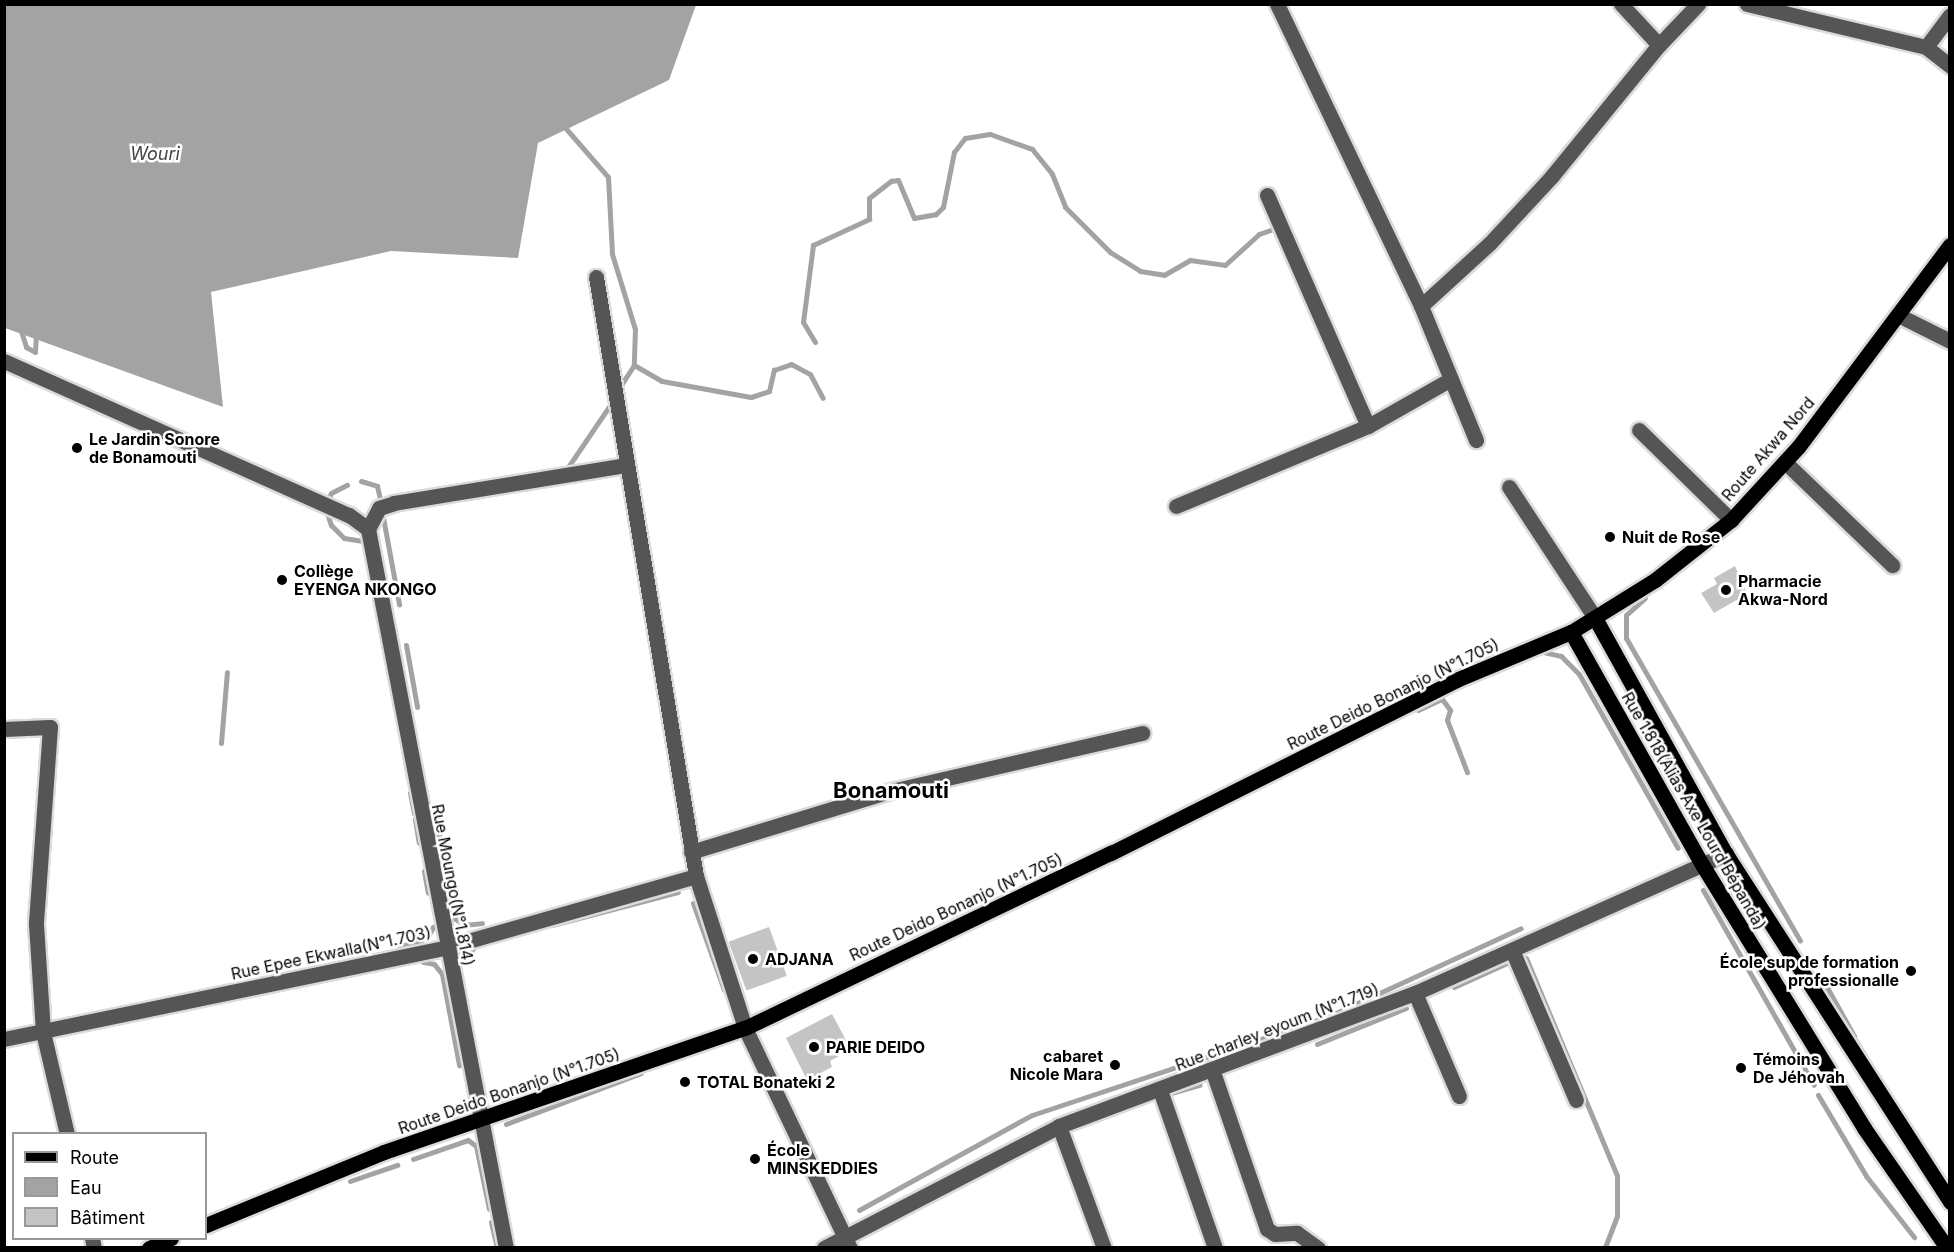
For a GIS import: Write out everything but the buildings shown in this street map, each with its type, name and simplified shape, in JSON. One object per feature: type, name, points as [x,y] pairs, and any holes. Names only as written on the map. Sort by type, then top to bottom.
[{"type":"main road","name":"Route Akwa Nord","points":[[1571,632],[1655,580],[1731,520],[1785,462],[1950,245]]},
{"type":"main road","name":"Rue 1.818(Alias Axe Lourd Bépanda)","points":[[1595,618],[1726,854],[1950,1202]]},
{"type":"main road","name":"Rue 1.818(Alias Axe Lourd Bépanda)","points":[[1571,632],[1703,866],[1864,1128],[1947,1248]]},
{"type":"main road","name":"Route Deido Bonanjo (N°1.705)","points":[[207,1225],[384,1152],[479,1122],[745,1028],[1111,853],[1456,680],[1571,632]]},
{"type":"main road","points":[[149,1248],[169,1240]]},
{"type":"street","points":[[1277,4],[1420,306],[1476,440]]},
{"type":"street","points":[[1621,4],[1659,45]]},
{"type":"street","points":[[1420,306],[1490,243],[1552,176],[1659,45],[1698,4]]},
{"type":"street","points":[[1747,4],[1926,47],[1950,66]]},
{"type":"street","points":[[1926,47],[1950,15]]},
{"type":"street","points":[[1267,195],[1368,426]]},
{"type":"street","points":[[596,278],[696,876],[745,1028],[847,1243]]},
{"type":"street","points":[[1898,315],[1950,341]]},
{"type":"street","points":[[4,361],[349,515],[368,529],[379,508],[394,503],[627,465]]},
{"type":"street","points":[[1176,506],[1368,426],[1451,379]]},
{"type":"street","points":[[1639,430],[1731,520]]},
{"type":"street","points":[[1785,462],[1892,565]]},
{"type":"street","points":[[1509,487],[1595,618]]},
{"type":"street","name":"Rue Moungo(N°1.814)","points":[[368,529],[479,1122],[506,1248]]},
{"type":"street","points":[[4,729],[50,727],[37,882],[44,1032],[67,1132]]},
{"type":"street","points":[[691,852],[891,791],[1142,733]]},
{"type":"street","name":"Rue charley eyoum (N°1.719)","points":[[824,1248],[847,1243],[1059,1126],[1213,1072],[1415,993],[1726,854]]},
{"type":"street","name":"Rue Epee Ekwalla(N°1.703)","points":[[4,1040],[447,947],[696,876]]},
{"type":"street","points":[[1512,951],[1576,1100]]},
{"type":"street","points":[[1415,993],[1459,1096]]},
{"type":"street","points":[[1213,1072],[1267,1229],[1275,1234],[1298,1233],[1318,1248]]},
{"type":"street","points":[[1160,1090],[1215,1248]]},
{"type":"street","points":[[1059,1126],[1104,1248]]},
{"type":"water","name":"Wouri","points":[[4,5],[696,5],[669,80],[538,143],[518,258],[391,251],[211,292],[223,407],[5,328]]},
{"type":"waterway","points":[[562,124],[608,177],[612,254],[635,329],[634,365],[619,388]]},
{"type":"waterway","points":[[815,342],[803,322],[813,245],[869,219],[869,198],[891,181],[898,180],[914,218],[936,214],[943,207],[954,152],[965,138],[990,134],[1032,149],[1052,174],[1065,207],[1110,252],[1140,271],[1164,275],[1190,260],[1225,265],[1259,234],[1279,227]]},
{"type":"waterway","points":[[20,328],[26,347],[35,352],[36,334]]},
{"type":"waterway","points":[[634,365],[662,381],[751,397],[769,391],[774,370],[791,364],[810,374],[823,398]]},
{"type":"waterway","points":[[566,470],[612,402]]},
{"type":"waterway","points":[[361,481],[377,486],[381,504]]},
{"type":"waterway","points":[[331,493],[347,485]]},
{"type":"waterway","points":[[330,495],[327,513],[331,525],[344,538],[363,541]]},
{"type":"waterway","points":[[382,512],[399,604]]},
{"type":"waterway","points":[[1645,598],[1626,615],[1626,638],[1800,941]]},
{"type":"waterway","points":[[406,645],[417,707]]},
{"type":"waterway","points":[[1539,651],[1561,656],[1579,674],[1678,848]]},
{"type":"waterway","points":[[221,743],[227,672]]},
{"type":"waterway","points":[[1418,710],[1442,699],[1450,710],[1447,720],[1467,772]]},
{"type":"waterway","points":[[403,749],[408,777]]},
{"type":"waterway","points":[[410,793],[414,814]]},
{"type":"waterway","points":[[434,806],[454,918],[464,925],[482,923]]},
{"type":"waterway","points":[[415,819],[419,843]]},
{"type":"waterway","points":[[424,871],[428,893]]},
{"type":"waterway","points":[[1703,890],[1814,1085]]},
{"type":"waterway","points":[[552,925],[678,892]]},
{"type":"waterway","points":[[693,903],[724,990]]},
{"type":"waterway","points":[[426,940],[433,927]]},
{"type":"waterway","points":[[859,1210],[1032,1115],[1327,1017],[1521,928]]},
{"type":"waterway","points":[[399,946],[424,941]]},
{"type":"waterway","points":[[463,960],[475,946]]},
{"type":"waterway","points":[[1526,958],[1617,1176],[1617,1216],[1605,1248]]},
{"type":"waterway","points":[[423,962],[434,964],[442,974],[459,1065]]},
{"type":"waterway","points":[[1454,987],[1509,962]]},
{"type":"waterway","points":[[1824,982],[1854,1036]]},
{"type":"waterway","points":[[1317,1044],[1406,1008]]},
{"type":"waterway","points":[[1853,1036],[1869,1063]]},
{"type":"waterway","points":[[506,1124],[641,1073]]},
{"type":"waterway","points":[[1164,1095],[1200,1085]]},
{"type":"waterway","points":[[1818,1095],[1866,1176],[1914,1237]]},
{"type":"waterway","points":[[413,1159],[468,1140],[476,1146],[489,1209]]},
{"type":"waterway","points":[[350,1181],[397,1165]]},
{"type":"waterway","points":[[491,1222],[496,1244]]},
{"type":"place","name":"Le Jardin Sonore de Bonamouti","points":[[77,448]]},
{"type":"place","name":"Nuit de Rose","points":[[1610,537]]},
{"type":"place","name":"Collège EYENGA NKONGO","points":[[282,580]]},
{"type":"place","name":"Pharmacie Akwa-Nord","points":[[1726,590]]},
{"type":"place","name":"ADJANA","points":[[753,959]]},
{"type":"place","name":"École sup de formation professionalle","points":[[1911,971]]},
{"type":"place","name":"PARIE DEIDO","points":[[814,1047]]},
{"type":"place","name":"cabaret Nicole Mara","points":[[1115,1065]]},
{"type":"place","name":"Témoins De Jéhovah","points":[[1741,1068]]},
{"type":"place","name":"TOTAL Bonateki 2","points":[[685,1082]]},
{"type":"place","name":"École MINSKEDDIES","points":[[755,1159]]},
{"type":"district","name":"Bonamouti","points":[[891,791]]}]
